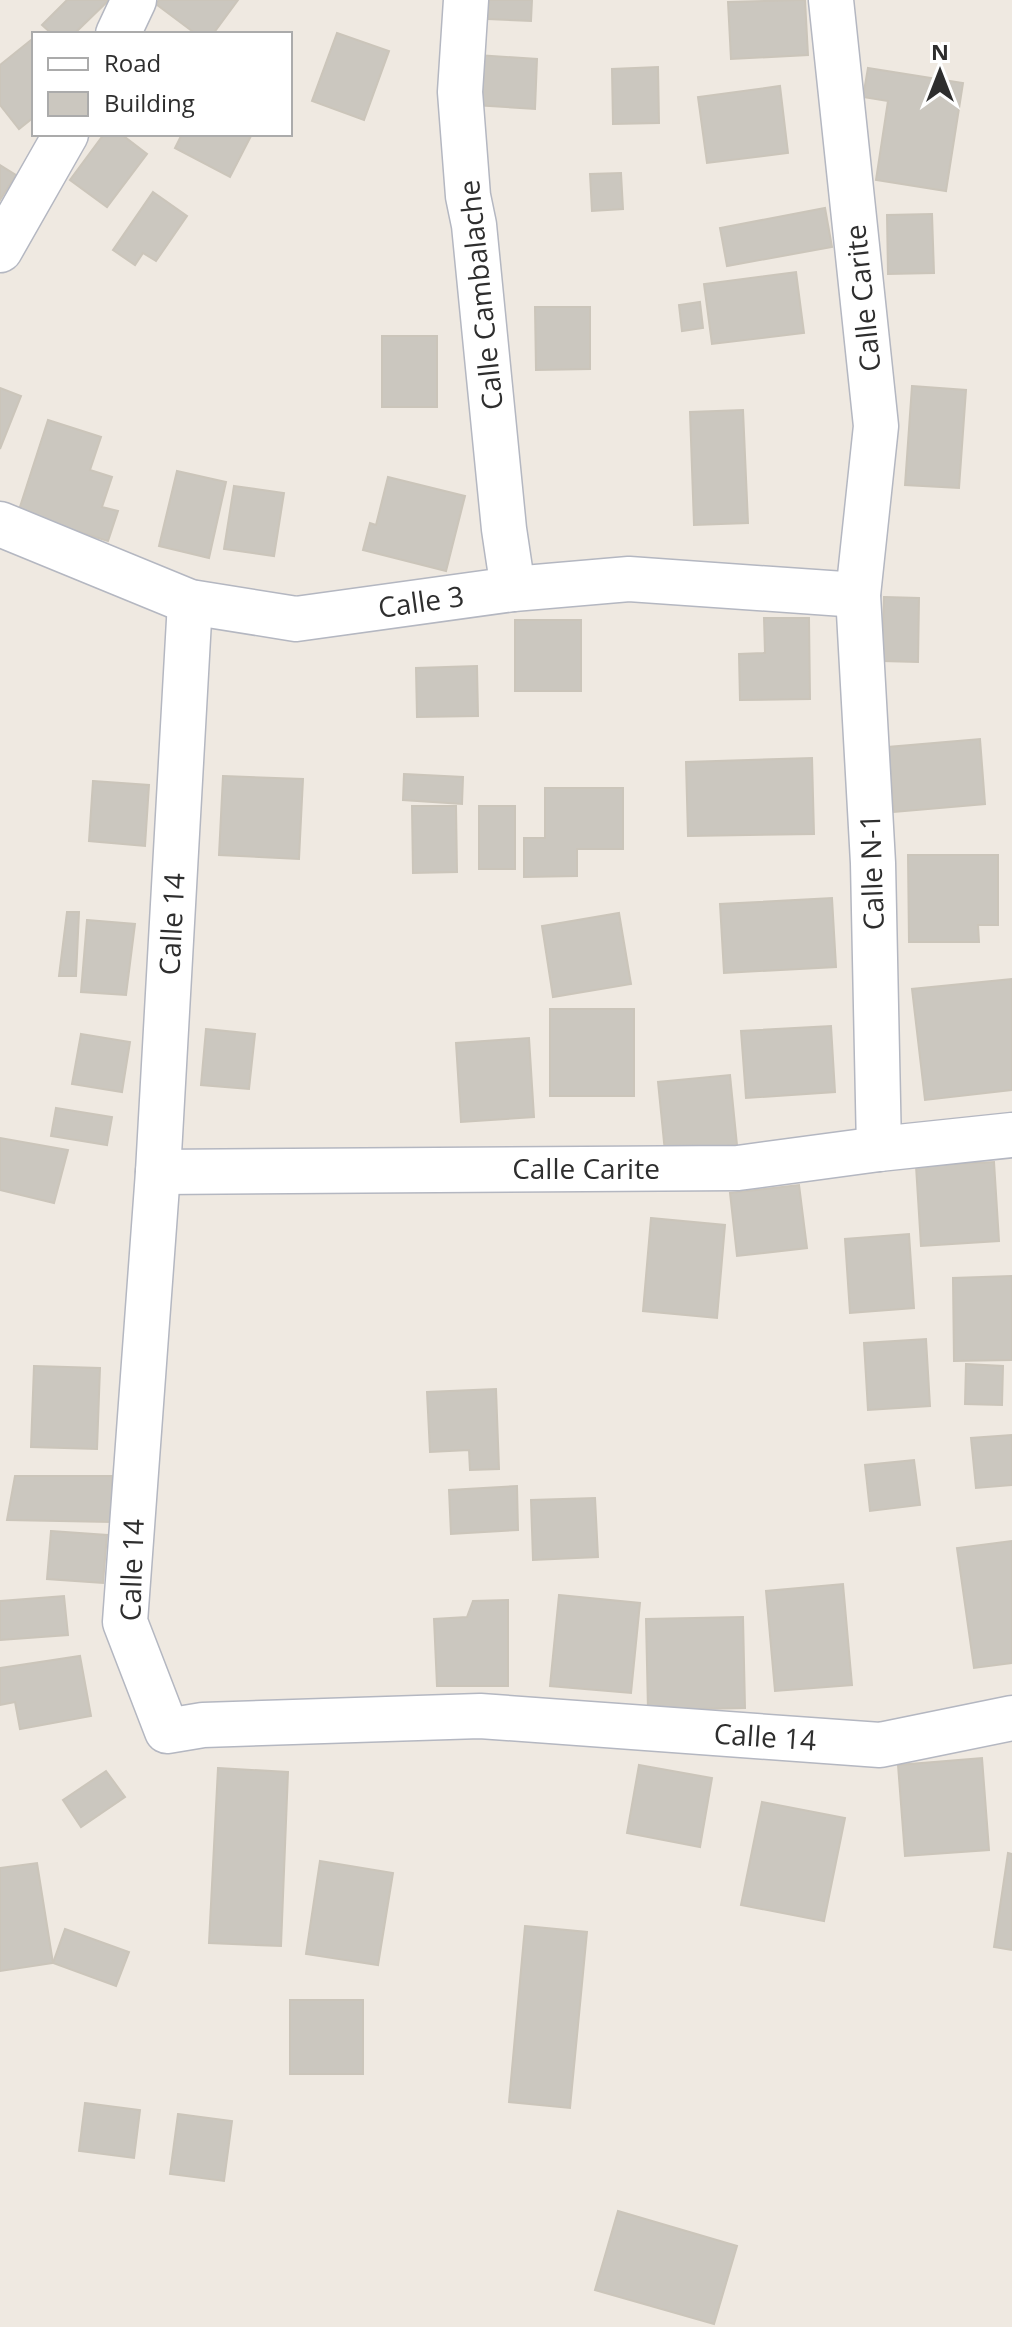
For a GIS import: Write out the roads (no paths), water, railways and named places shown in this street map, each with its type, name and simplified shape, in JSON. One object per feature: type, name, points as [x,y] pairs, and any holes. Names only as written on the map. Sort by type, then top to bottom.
[{"type":"street","points":[[119,32],[134,0]]},
{"type":"street","name":"Calle Cambalache","points":[[466,0],[460,92],[468,196],[474,225],[513,589]]},
{"type":"street","name":"Calle Carite","points":[[831,0],[876,426],[858,595]]},
{"type":"street","points":[[0,250],[65,136]]},
{"type":"street","name":"Calle 3","points":[[0,524],[190,602],[296,619],[513,589],[629,579],[858,595]]},
{"type":"street","name":"Calle N-1","points":[[858,595],[873,863],[879,1149]]},
{"type":"street","name":"Calle 14","points":[[190,602],[158,1172],[125,1622],[167,1731],[203,1725],[480,1716],[880,1745],[1012,1718]]},
{"type":"street","name":"Calle Carite","points":[[158,1172],[738,1168],[1012,1135]]}]
